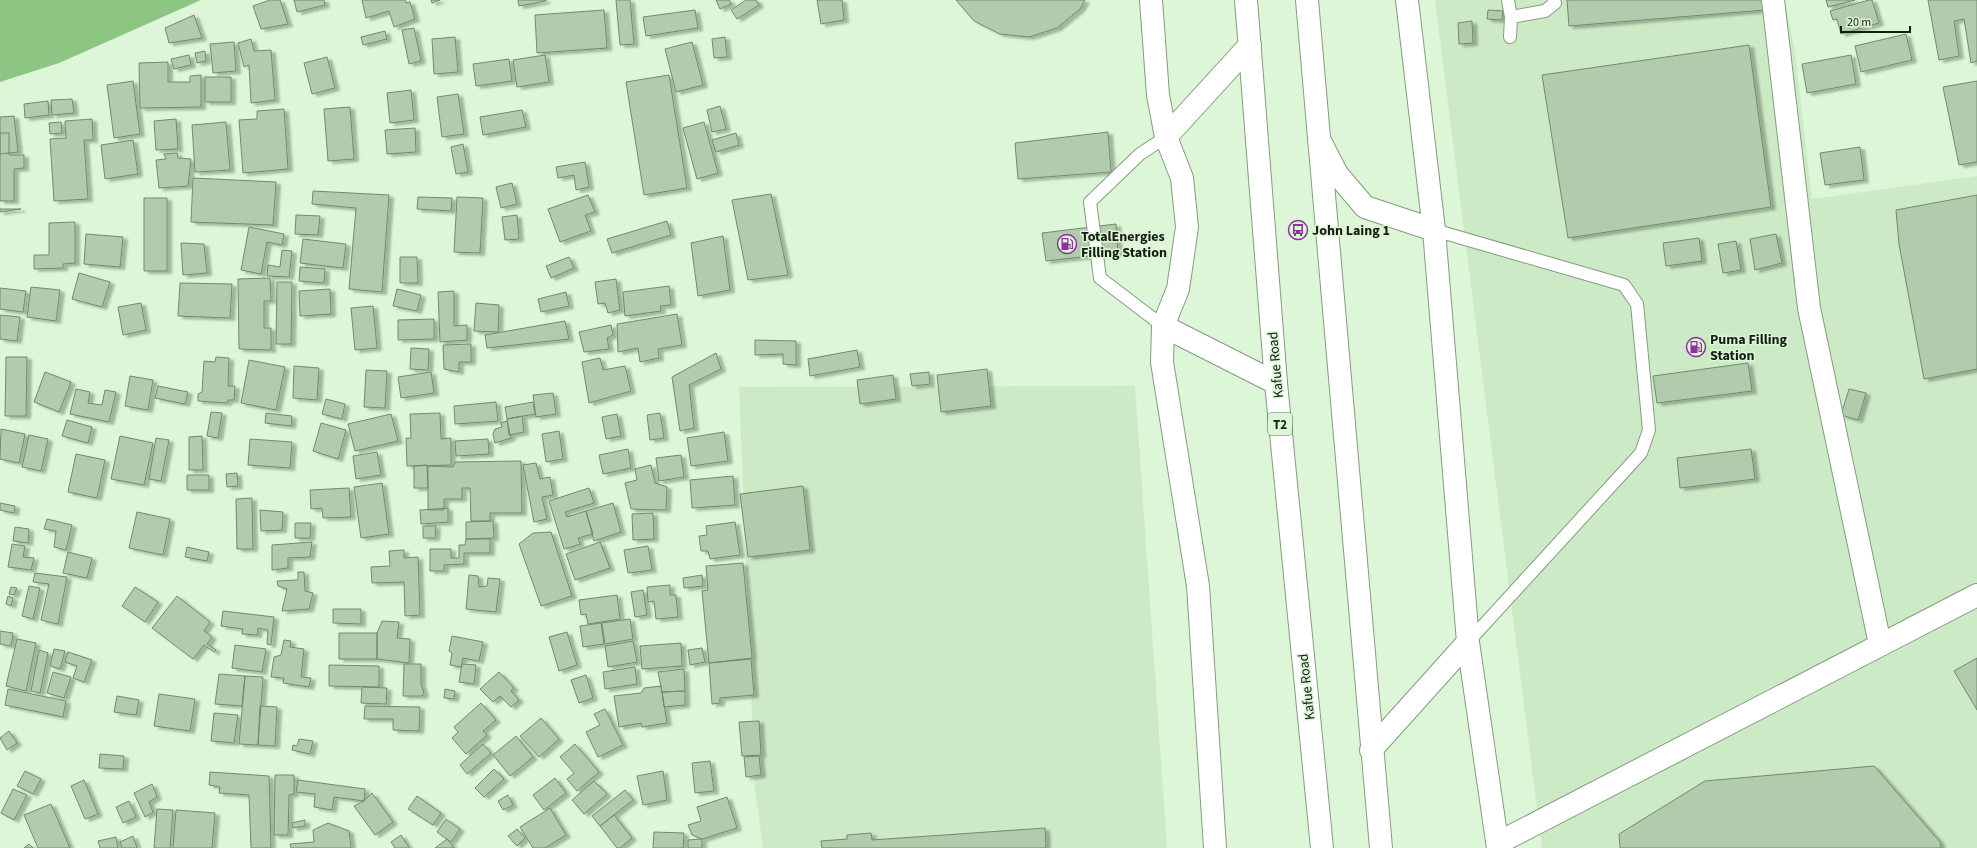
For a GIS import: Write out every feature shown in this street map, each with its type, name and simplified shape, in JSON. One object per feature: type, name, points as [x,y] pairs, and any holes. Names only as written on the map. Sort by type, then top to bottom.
[{"type":"street","points":[[1151,0],[1158,95],[1166,137],[1182,178],[1187,227],[1178,289],[1163,326],[1162,362],[1198,586],[1215,848]]},
{"type":"street","name":"Kafue Road","points":[[1246,0],[1276,383],[1322,848]]},
{"type":"street","points":[[1306,0],[1371,750],[1381,848]]},
{"type":"street","points":[[1407,0],[1434,230],[1468,642],[1498,846],[1880,644],[1977,595]]},
{"type":"street","points":[[1773,0],[1809,308],[1880,644]]},
{"type":"street","points":[[1166,137],[1250,45]]},
{"type":"street","points":[[1318,138],[1337,174],[1365,207],[1434,230]]},
{"type":"street","points":[[1163,326],[1276,383]]},
{"type":"street","points":[[1371,750],[1468,642]]},
{"type":"lane","points":[[1508,0],[1510,37]]},
{"type":"lane","points":[[1510,17],[1545,11],[1554,3],[1554,0]]},
{"type":"lane","points":[[1163,326],[1100,278],[1090,202],[1140,154],[1166,137]]},
{"type":"lane","points":[[1434,230],[1624,285],[1637,304],[1649,430],[1641,453],[1468,642]]},
{"type":"shaded area","points":[[0,0],[201,0],[59,63],[0,82]]},
{"type":"shaded area","points":[[1435,0],[1785,0],[1795,53],[1812,199],[1977,176],[1977,848],[1542,848]]},
{"type":"shaded area","points":[[1135,386],[1167,848],[763,848],[755,789],[739,387]]},
{"type":"building","points":[[270,0],[280,0],[288,24],[261,29],[253,6]]},
{"type":"building","points":[[294,0],[324,0],[325,5],[297,12]]},
{"type":"building","points":[[362,0],[405,0],[406,3],[410,2],[415,19],[394,27],[389,11],[366,18]]},
{"type":"building","points":[[431,0],[440,0],[432,3]]},
{"type":"building","points":[[518,0],[546,0],[546,1],[519,6]]},
{"type":"building","points":[[616,0],[630,0],[634,44],[620,45]]},
{"type":"building","points":[[716,0],[729,0],[731,4],[720,9]]},
{"type":"building","points":[[746,0],[756,0],[759,5],[737,19],[731,10]]},
{"type":"building","points":[[817,0],[842,0],[844,20],[821,24]]},
{"type":"building","points":[[956,0],[1085,0],[1080,9],[1057,28],[1029,37],[1000,34],[974,21]]},
{"type":"building","points":[[1567,0],[1765,0],[1765,10],[1569,26]]},
{"type":"building","points":[[1826,0],[1855,0],[1828,7]]},
{"type":"building","points":[[1872,0],[1879,23],[1841,34],[1837,19],[1833,20],[1830,11]]},
{"type":"building","points":[[1928,0],[1977,0],[1977,61],[1971,63],[1964,19],[1954,21],[1959,56],[1939,60]]},
{"type":"building","points":[[604,10],[607,48],[537,53],[535,15]]},
{"type":"building","points":[[695,10],[698,28],[646,36],[643,17]]},
{"type":"building","points":[[1488,10],[1503,11],[1502,20],[1487,19]]},
{"type":"building","points":[[194,15],[202,38],[169,43],[165,28]]},
{"type":"building","points":[[1472,21],[1473,43],[1459,44],[1458,23]]},
{"type":"building","points":[[414,28],[421,61],[409,64],[402,30]]},
{"type":"building","points":[[385,31],[387,39],[363,45],[361,37]]},
{"type":"building","points":[[1906,34],[1912,60],[1861,72],[1855,46]]},
{"type":"building","points":[[455,37],[458,72],[434,74],[432,39]]},
{"type":"building","points":[[725,37],[727,57],[714,58],[712,39]]},
{"type":"building","points":[[251,39],[254,51],[271,50],[275,100],[251,103],[249,65],[244,67],[238,43]]},
{"type":"building","points":[[234,42],[236,71],[213,73],[210,44]]},
{"type":"building","points":[[692,42],[703,85],[676,92],[665,49]]},
{"type":"building","points":[[1749,45],[1771,207],[1568,238],[1542,75]]},
{"type":"building","points":[[205,51],[206,61],[197,63],[195,53]]},
{"type":"building","points":[[189,55],[191,65],[174,69],[171,59]]},
{"type":"building","points":[[545,55],[549,82],[517,87],[513,60]]},
{"type":"building","points":[[1851,55],[1856,84],[1807,93],[1802,64]]},
{"type":"building","points":[[327,57],[335,88],[312,94],[304,63]]},
{"type":"building","points":[[509,59],[512,81],[476,86],[473,64]]},
{"type":"building","points":[[168,62],[168,82],[190,82],[190,76],[201,75],[201,107],[140,108],[139,63]]},
{"type":"building","points":[[669,75],[687,188],[644,195],[626,82]]},
{"type":"building","points":[[205,77],[231,77],[231,102],[205,102]]},
{"type":"building","points":[[133,81],[140,134],[114,138],[107,85]]},
{"type":"building","points":[[1977,81],[1977,162],[1959,165],[1943,87]]},
{"type":"building","points":[[411,90],[414,120],[390,123],[387,93]]},
{"type":"building","points":[[458,94],[464,134],[442,137],[437,97]]},
{"type":"building","points":[[72,99],[74,113],[52,115],[51,100]]},
{"type":"building","points":[[48,101],[49,115],[25,118],[24,104]]},
{"type":"building","points":[[720,106],[726,129],[712,132],[707,110]]},
{"type":"building","points":[[350,107],[354,159],[328,161],[324,109]]},
{"type":"building","points":[[284,109],[288,169],[243,173],[239,120],[257,119],[257,111]]},
{"type":"building","points":[[522,110],[526,127],[483,135],[480,117]]},
{"type":"building","points":[[14,116],[18,152],[0,154],[0,117]]},
{"type":"building","points":[[92,119],[93,140],[84,140],[88,199],[54,201],[50,139],[66,138],[65,121]]},
{"type":"building","points":[[176,119],[178,149],[156,150],[154,121]]},
{"type":"building","points":[[61,122],[62,133],[50,134],[49,123]]},
{"type":"building","points":[[226,122],[230,170],[195,172],[192,125]]},
{"type":"building","points":[[704,122],[718,173],[697,179],[683,128]]},
{"type":"building","points":[[415,128],[416,152],[387,154],[385,130]]},
{"type":"building","points":[[1108,132],[1111,172],[1018,179],[1015,143]]},
{"type":"building","points":[[0,133],[9,133],[9,155],[24,155],[24,168],[14,169],[14,201],[0,201]]},
{"type":"building","points":[[736,133],[739,145],[716,152],[712,140]]},
{"type":"building","points":[[133,140],[138,174],[105,179],[101,145]]},
{"type":"building","points":[[463,144],[468,172],[456,174],[451,147]]},
{"type":"building","points":[[1860,147],[1864,180],[1825,185],[1820,153]]},
{"type":"building","points":[[177,153],[178,158],[191,159],[188,186],[159,188],[156,160],[166,159],[164,154]]},
{"type":"building","points":[[585,162],[589,187],[576,190],[574,175],[558,178],[556,167]]},
{"type":"building","points":[[193,178],[276,182],[273,225],[191,222]]},
{"type":"building","points":[[512,183],[517,204],[501,208],[496,187]]},
{"type":"building","points":[[313,191],[389,195],[382,292],[349,289],[356,208],[312,204]]},
{"type":"building","points":[[771,194],[788,275],[748,280],[732,200]]},
{"type":"building","points":[[588,195],[595,212],[585,215],[591,231],[560,242],[548,209]]},
{"type":"building","points":[[1977,195],[1977,369],[1924,379],[1899,244],[1896,210]]},
{"type":"building","points":[[418,197],[452,198],[451,211],[417,209]]},
{"type":"building","points":[[457,197],[483,198],[480,253],[454,252]]},
{"type":"building","points":[[144,198],[167,198],[167,271],[144,271]]},
{"type":"building","points":[[0,209],[21,209],[0,212]]},
{"type":"building","points":[[296,215],[320,216],[318,235],[295,234]]},
{"type":"building","points":[[517,215],[519,239],[505,240],[502,217]]},
{"type":"building","points":[[667,221],[671,235],[612,253],[607,239]]},
{"type":"building","points":[[75,222],[75,263],[63,264],[63,268],[34,269],[34,255],[49,255],[49,223]]},
{"type":"building","points":[[1116,224],[1118,253],[1046,261],[1042,233]]},
{"type":"building","points":[[249,227],[284,234],[282,245],[267,242],[261,274],[241,270]]},
{"type":"building","points":[[86,234],[123,237],[120,267],[84,264]]},
{"type":"building","points":[[1776,234],[1782,263],[1755,270],[1750,239]]},
{"type":"building","points":[[723,236],[730,290],[698,296],[691,243]]},
{"type":"building","points":[[1699,238],[1702,261],[1666,266],[1663,243]]},
{"type":"building","points":[[303,239],[346,244],[343,268],[300,263]]},
{"type":"building","points":[[1736,241],[1741,270],[1723,273],[1718,244]]},
{"type":"building","points":[[181,243],[204,244],[207,273],[183,275]]},
{"type":"building","points":[[282,250],[292,251],[289,277],[267,276],[268,265],[280,267]]},
{"type":"building","points":[[400,257],[417,257],[418,283],[400,283]]},
{"type":"building","points":[[569,257],[574,268],[551,278],[546,266]]},
{"type":"building","points":[[300,267],[325,269],[324,283],[299,281]]},
{"type":"building","points":[[79,273],[110,282],[102,307],[72,299]]},
{"type":"building","points":[[270,278],[271,301],[264,301],[264,328],[271,328],[271,350],[239,349],[238,279]]},
{"type":"building","points":[[616,279],[620,310],[608,313],[605,303],[598,304],[595,282]]},
{"type":"building","points":[[277,282],[292,282],[291,344],[276,344]]},
{"type":"building","points":[[180,283],[232,284],[230,318],[178,316]]},
{"type":"building","points":[[669,286],[671,305],[660,306],[661,311],[625,316],[623,292]]},
{"type":"building","points":[[31,287],[60,290],[56,321],[27,317]]},
{"type":"building","points":[[0,288],[26,291],[23,312],[0,309]]},
{"type":"building","points":[[330,289],[331,314],[300,316],[299,291]]},
{"type":"building","points":[[397,289],[421,295],[417,311],[393,306]]},
{"type":"building","points":[[454,291],[454,326],[467,325],[467,340],[440,342],[438,292]]},
{"type":"building","points":[[566,292],[569,306],[541,312],[538,299]]},
{"type":"building","points":[[141,303],[146,330],[123,335],[118,307]]},
{"type":"building","points":[[476,303],[499,305],[498,332],[474,331]]},
{"type":"building","points":[[373,306],[377,348],[355,350],[351,308]]},
{"type":"building","points":[[677,314],[682,345],[658,349],[659,358],[640,362],[638,348],[618,352],[617,324]]},
{"type":"building","points":[[0,315],[20,317],[17,341],[0,339]]},
{"type":"building","points":[[434,319],[434,339],[398,340],[398,320]]},
{"type":"building","points":[[565,321],[569,339],[487,348],[485,335]]},
{"type":"building","points":[[611,325],[613,335],[607,338],[609,349],[584,352],[579,332]]},
{"type":"building","points":[[755,340],[796,341],[796,365],[783,364],[783,354],[755,355]]},
{"type":"building","points":[[471,344],[471,362],[459,362],[459,372],[444,369],[443,345]]},
{"type":"building","points":[[411,348],[429,349],[428,370],[410,369]]},
{"type":"building","points":[[857,350],[860,367],[810,376],[808,359]]},
{"type":"building","points":[[716,353],[721,369],[689,385],[694,428],[680,431],[672,377]]},
{"type":"building","points":[[6,357],[27,357],[26,416],[5,416]]},
{"type":"building","points":[[216,357],[229,358],[228,386],[235,386],[234,400],[228,400],[227,403],[198,401],[198,394],[202,392],[204,361],[215,362]]},
{"type":"building","points":[[600,358],[603,370],[625,366],[631,391],[589,403],[582,362]]},
{"type":"building","points":[[249,360],[285,367],[276,410],[241,403]]},
{"type":"building","points":[[1748,363],[1752,391],[1657,403],[1653,376]]},
{"type":"building","points":[[294,366],[319,368],[317,400],[293,398]]},
{"type":"building","points":[[987,369],[991,406],[941,412],[937,375]]},
{"type":"building","points":[[366,370],[387,371],[385,408],[364,407]]},
{"type":"building","points":[[45,372],[71,382],[59,412],[34,402]]},
{"type":"building","points":[[431,372],[434,393],[401,398],[398,377]]},
{"type":"building","points":[[929,372],[930,384],[912,386],[910,374]]},
{"type":"building","points":[[893,375],[896,399],[860,404],[857,380]]},
{"type":"building","points":[[130,376],[153,380],[148,410],[125,406]]},
{"type":"building","points":[[158,386],[188,392],[185,404],[155,398]]},
{"type":"building","points":[[76,389],[90,392],[88,403],[102,405],[105,390],[116,392],[109,422],[70,414]]},
{"type":"building","points":[[1849,389],[1866,393],[1858,420],[1841,415]]},
{"type":"building","points":[[553,393],[556,414],[536,417],[533,395]]},
{"type":"building","points":[[326,399],[345,404],[342,419],[322,414]]},
{"type":"building","points":[[496,402],[498,421],[455,424],[454,406]]},
{"type":"building","points":[[533,402],[535,414],[507,419],[505,407]]},
{"type":"building","points":[[211,412],[222,413],[218,438],[207,436]]},
{"type":"building","points":[[266,413],[292,416],[291,426],[265,423]]},
{"type":"building","points":[[440,413],[441,439],[451,438],[451,465],[407,466],[406,438],[411,438],[410,414]]},
{"type":"building","points":[[660,413],[664,438],[650,440],[647,415]]},
{"type":"building","points":[[391,414],[398,441],[355,451],[348,424]]},
{"type":"building","points":[[617,414],[621,436],[606,439],[602,417]]},
{"type":"building","points":[[522,416],[524,432],[509,435],[507,419]]},
{"type":"building","points":[[67,420],[92,427],[88,443],[62,436]]},
{"type":"building","points":[[507,421],[511,438],[495,443],[493,434],[495,429],[502,427],[501,423]]},
{"type":"building","points":[[321,423],[346,430],[338,459],[313,451]]},
{"type":"building","points":[[1,429],[25,434],[19,463],[0,459]]},
{"type":"building","points":[[559,431],[563,459],[546,462],[542,434]]},
{"type":"building","points":[[724,432],[728,461],[691,466],[687,438]]},
{"type":"building","points":[[29,435],[48,439],[41,471],[22,467]]},
{"type":"building","points":[[120,436],[153,443],[144,485],[111,479]]},
{"type":"building","points":[[202,436],[203,470],[189,470],[189,437]]},
{"type":"building","points":[[156,438],[169,440],[161,481],[149,479]]},
{"type":"building","points":[[250,439],[292,442],[290,468],[248,465]]},
{"type":"building","points":[[488,439],[489,454],[456,456],[455,441]]},
{"type":"building","points":[[628,449],[631,468],[603,474],[599,455]]},
{"type":"building","points":[[1751,449],[1755,479],[1680,488],[1677,458]]},
{"type":"building","points":[[377,452],[381,475],[356,479],[353,456]]},
{"type":"building","points":[[76,454],[105,460],[97,498],[68,492]]},
{"type":"building","points":[[681,455],[684,477],[659,481],[656,458]]},
{"type":"building","points":[[521,461],[522,513],[490,513],[490,521],[471,521],[470,488],[462,488],[462,499],[444,499],[444,510],[428,510],[428,466],[453,467],[455,462]]},
{"type":"building","points":[[536,463],[540,479],[550,477],[553,495],[542,497],[547,519],[534,522],[523,465]]},
{"type":"building","points":[[427,465],[428,488],[414,488],[414,466]]},
{"type":"building","points":[[651,465],[655,483],[667,487],[666,510],[631,509],[625,483],[637,480],[635,469]]},
{"type":"building","points":[[237,473],[238,486],[227,487],[226,474]]},
{"type":"building","points":[[187,475],[209,475],[209,490],[187,490]]},
{"type":"building","points":[[733,476],[735,505],[692,508],[690,480]]},
{"type":"building","points":[[382,483],[389,534],[361,538],[354,487]]},
{"type":"building","points":[[803,486],[810,550],[748,557],[740,494]]},
{"type":"building","points":[[349,488],[351,517],[323,518],[322,508],[311,509],[310,490]]},
{"type":"building","points":[[589,488],[594,503],[565,512],[567,517],[586,511],[593,534],[578,538],[580,544],[564,549],[549,501]]},
{"type":"building","points":[[252,498],[253,549],[237,549],[236,499]]},
{"type":"building","points":[[0,503],[15,506],[14,513],[0,510]]},
{"type":"building","points":[[613,503],[621,532],[594,541],[586,511]]},
{"type":"building","points":[[448,508],[448,522],[421,524],[420,510]]},
{"type":"building","points":[[260,510],[283,512],[282,530],[261,531]]},
{"type":"building","points":[[137,512],[170,519],[163,555],[129,548]]},
{"type":"building","points":[[653,513],[654,539],[633,540],[632,514]]},
{"type":"building","points":[[47,519],[72,525],[66,550],[54,547],[56,531],[44,529]]},
{"type":"building","points":[[493,521],[494,538],[466,539],[466,522]]},
{"type":"building","points":[[735,522],[740,555],[710,559],[708,551],[701,551],[699,536],[707,535],[706,526]]},
{"type":"building","points":[[295,523],[311,523],[310,538],[295,538]]},
{"type":"building","points":[[423,526],[436,526],[435,538],[423,538]]},
{"type":"building","points":[[15,527],[29,529],[28,543],[13,541]]},
{"type":"building","points":[[551,532],[572,596],[541,606],[519,544],[533,533]]},
{"type":"building","points":[[466,539],[490,539],[490,553],[464,553],[464,564],[444,565],[444,571],[430,571],[430,549],[451,549],[451,558],[459,558],[459,545],[465,545]]},
{"type":"building","points":[[312,542],[310,557],[288,558],[288,568],[272,570],[272,545]]},
{"type":"building","points":[[600,542],[610,568],[575,580],[566,554]]},
{"type":"building","points":[[12,544],[25,546],[23,557],[34,558],[31,570],[8,567]]},
{"type":"building","points":[[648,546],[652,570],[628,573],[624,550]]},
{"type":"building","points":[[187,547],[209,552],[207,561],[185,557]]},
{"type":"building","points":[[404,550],[404,558],[418,557],[420,615],[405,616],[404,582],[372,583],[371,567],[390,566],[389,551]]},
{"type":"building","points":[[68,552],[92,558],[87,578],[63,573]]},
{"type":"building","points":[[743,563],[752,658],[709,663],[702,591],[708,590],[706,566]]},
{"type":"building","points":[[298,572],[304,572],[305,591],[313,593],[309,609],[282,611],[287,589],[278,586],[277,581],[298,580]]},
{"type":"building","points":[[35,573],[67,577],[58,624],[41,620],[49,584],[33,582]]},
{"type":"building","points":[[469,575],[478,576],[479,587],[487,586],[488,578],[500,579],[496,612],[466,609]]},
{"type":"building","points":[[702,575],[703,586],[684,588],[683,578]]},
{"type":"building","points":[[670,585],[670,595],[676,595],[678,617],[656,619],[654,601],[648,602],[647,587]]},
{"type":"building","points":[[29,586],[40,588],[33,619],[22,616]]},
{"type":"building","points":[[11,587],[17,588],[14,595],[9,594]]},
{"type":"building","points":[[135,587],[158,602],[145,622],[122,606]]},
{"type":"building","points":[[643,590],[647,615],[635,617],[631,592]]},
{"type":"building","points":[[617,595],[620,619],[588,624],[586,614],[581,615],[579,600]]},
{"type":"building","points":[[8,596],[13,598],[11,606],[6,604]]},
{"type":"building","points":[[177,596],[210,622],[204,631],[212,637],[207,644],[216,650],[214,652],[204,645],[193,659],[152,628]]},
{"type":"building","points":[[333,609],[361,609],[361,624],[333,623]]},
{"type":"building","points":[[223,611],[274,617],[271,645],[267,644],[268,630],[258,628],[257,635],[242,634],[243,629],[221,626]]},
{"type":"building","points":[[630,619],[633,639],[605,644],[602,623]]},
{"type":"building","points":[[382,621],[399,622],[397,638],[410,639],[409,663],[377,659],[377,633]]},
{"type":"building","points":[[601,623],[604,644],[583,647],[580,626]]},
{"type":"building","points":[[0,631],[13,633],[11,646],[0,644]]},
{"type":"building","points":[[567,632],[577,665],[559,671],[549,637]]},
{"type":"building","points":[[339,633],[377,633],[377,659],[339,659]]},
{"type":"building","points":[[452,636],[483,642],[479,661],[463,658],[461,667],[450,665],[452,653],[449,651]]},
{"type":"building","points":[[17,639],[36,643],[26,691],[6,686]]},
{"type":"building","points":[[284,640],[291,641],[290,647],[304,649],[301,677],[311,678],[309,687],[283,683],[284,678],[271,677],[274,657],[281,655]]},
{"type":"building","points":[[633,641],[637,662],[608,667],[605,646]]},
{"type":"building","points":[[681,643],[682,666],[642,669],[640,646]]},
{"type":"building","points":[[235,645],[266,649],[262,672],[232,668]]},
{"type":"building","points":[[702,648],[705,662],[690,665],[688,650]]},
{"type":"building","points":[[54,649],[65,651],[60,669],[50,666]]},
{"type":"building","points":[[39,650],[48,653],[40,693],[31,691]]},
{"type":"building","points":[[68,652],[92,660],[84,682],[73,678],[77,666],[65,662]]},
{"type":"building","points":[[1977,658],[1977,710],[1954,671]]},
{"type":"building","points":[[751,659],[754,695],[720,698],[720,703],[712,704],[709,663]]},
{"type":"building","points":[[404,664],[421,664],[421,684],[424,693],[422,696],[403,696]]},
{"type":"building","points":[[462,664],[476,665],[474,684],[459,682]]},
{"type":"building","points":[[329,665],[379,666],[379,687],[329,686]]},
{"type":"building","points":[[635,667],[637,684],[605,689],[603,672]]},
{"type":"building","points":[[684,669],[685,691],[662,692],[658,672]]},
{"type":"building","points":[[53,672],[71,677],[64,698],[47,693]]},
{"type":"building","points":[[499,672],[514,688],[511,691],[519,700],[511,707],[500,696],[493,702],[480,689]]},
{"type":"building","points":[[219,674],[245,676],[242,706],[215,704]]},
{"type":"building","points":[[586,675],[593,698],[579,703],[571,680]]},
{"type":"building","points":[[245,676],[263,677],[258,745],[239,744]]},
{"type":"building","points":[[661,686],[667,723],[642,727],[641,723],[619,727],[614,696],[641,693],[644,688]]},
{"type":"building","points":[[362,687],[387,688],[386,704],[361,703]]},
{"type":"building","points":[[8,689],[66,701],[63,717],[5,705]]},
{"type":"building","points":[[445,689],[455,691],[454,699],[444,698]]},
{"type":"building","points":[[685,691],[685,705],[664,707],[662,692]]},
{"type":"building","points":[[159,694],[195,699],[190,731],[154,726]]},
{"type":"building","points":[[117,696],[139,700],[136,715],[114,712]]},
{"type":"building","points":[[481,703],[496,720],[483,731],[487,735],[466,754],[452,738],[458,732],[454,727]]},
{"type":"building","points":[[260,706],[277,707],[275,746],[258,745]]},
{"type":"building","points":[[365,706],[420,707],[419,731],[393,730],[393,719],[364,719]]},
{"type":"building","points":[[605,709],[623,745],[598,757],[586,732],[600,725],[594,714]]},
{"type":"building","points":[[214,713],[238,715],[234,743],[211,741]]},
{"type":"building","points":[[541,718],[559,739],[539,757],[520,736]]},
{"type":"building","points":[[759,721],[761,755],[742,756],[739,722]]},
{"type":"building","points":[[9,731],[17,743],[7,750],[0,738]]},
{"type":"building","points":[[516,736],[533,757],[510,776],[493,755]]},
{"type":"building","points":[[299,739],[313,741],[310,754],[292,750],[293,745],[297,746]]},
{"type":"building","points":[[483,744],[491,753],[467,774],[460,765]]},
{"type":"building","points":[[575,744],[599,772],[577,791],[567,779],[574,773],[560,757]]},
{"type":"building","points":[[100,754],[124,756],[123,769],[99,768]]},
{"type":"building","points":[[759,756],[761,775],[746,777],[744,757]]},
{"type":"building","points":[[710,761],[714,791],[695,793],[692,763]]},
{"type":"building","points":[[1874,766],[1940,842],[1941,848],[1620,848],[1619,834],[1705,781]]},
{"type":"building","points":[[494,769],[504,779],[484,797],[475,788]]},
{"type":"building","points":[[25,771],[41,779],[33,794],[17,786]]},
{"type":"building","points":[[663,771],[667,800],[643,805],[637,776]]},
{"type":"building","points":[[210,772],[269,776],[271,848],[251,848],[249,795],[219,793],[220,787],[209,785]]},
{"type":"building","points":[[275,775],[294,775],[294,794],[289,795],[288,835],[274,835]]},
{"type":"building","points":[[555,778],[566,793],[544,810],[533,795]]},
{"type":"building","points":[[84,780],[98,814],[85,819],[71,786]]},
{"type":"building","points":[[298,780],[365,789],[364,801],[334,797],[332,810],[314,807],[315,794],[296,792]]},
{"type":"building","points":[[594,781],[607,794],[584,814],[572,800]]},
{"type":"building","points":[[152,784],[157,797],[149,802],[153,812],[145,817],[134,793]]},
{"type":"building","points":[[13,789],[27,795],[14,820],[1,813]]},
{"type":"building","points":[[625,790],[633,800],[600,826],[592,816]]},
{"type":"building","points":[[372,793],[393,822],[375,835],[354,806],[364,801]]},
{"type":"building","points":[[508,795],[513,805],[503,810],[498,801]]},
{"type":"building","points":[[417,796],[441,813],[433,825],[408,809]]},
{"type":"building","points":[[727,797],[737,828],[702,839],[692,835],[688,825],[701,821],[697,807]]},
{"type":"building","points":[[129,801],[136,817],[123,823],[116,807]]},
{"type":"building","points":[[51,804],[70,848],[38,848],[24,815]]},
{"type":"building","points":[[550,808],[566,835],[545,848],[533,848],[520,827]]},
{"type":"building","points":[[157,809],[173,810],[170,848],[154,848]]},
{"type":"building","points":[[176,810],[215,813],[212,848],[173,848]]},
{"type":"building","points":[[614,815],[632,838],[620,848],[617,848],[600,826]]},
{"type":"building","points":[[446,819],[460,829],[451,842],[437,832]]},
{"type":"building","points":[[305,820],[305,826],[293,828],[292,823]]},
{"type":"building","points":[[328,823],[349,831],[351,848],[291,848],[290,844],[314,842],[313,830]]},
{"type":"building","points":[[1045,828],[1046,848],[822,848],[821,841],[847,839],[847,835],[871,833],[872,840]]},
{"type":"building","points":[[517,829],[525,838],[517,846],[508,836]]},
{"type":"building","points":[[654,832],[684,833],[683,848],[653,848]]},
{"type":"building","points":[[401,835],[409,848],[395,848],[391,842]]},
{"type":"building","points":[[133,836],[137,848],[122,848],[120,842]]},
{"type":"building","points":[[116,837],[118,848],[100,848],[98,841]]},
{"type":"building","points":[[447,839],[454,848],[435,848]]},
{"type":"building","points":[[702,839],[702,848],[688,848],[688,840]]},
{"type":"building","points":[[29,844],[33,848],[24,848]]},
{"type":"place","name":"John Laing 1","points":[[1298,230]]},
{"type":"place","name":"TotalEnergies Filling Station","points":[[1067,244]]},
{"type":"place","name":"Puma Filling Station","points":[[1696,347]]}]
